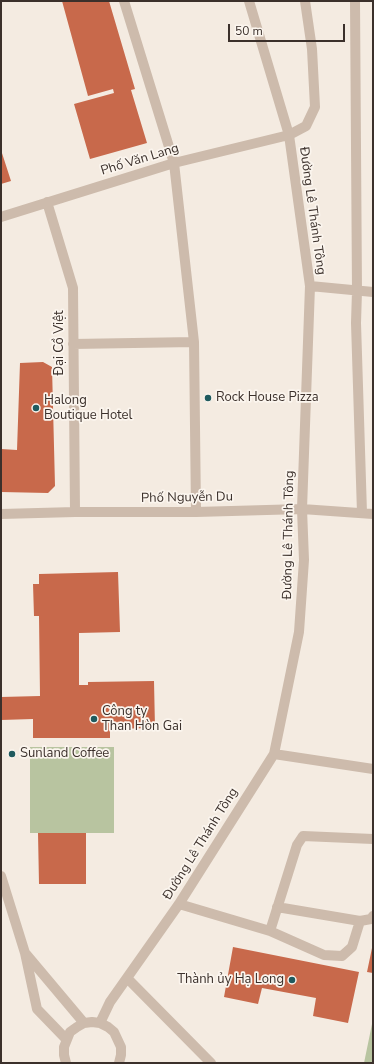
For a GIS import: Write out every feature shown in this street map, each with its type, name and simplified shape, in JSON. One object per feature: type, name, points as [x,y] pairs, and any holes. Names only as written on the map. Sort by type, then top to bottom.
[{"type":"street","points":[[124,1],[174,163],[194,342],[196,512]]},
{"type":"street","name":"Đường Lê Thánh Tông","points":[[100,1023],[110,1002],[180,904],[274,754],[298,632],[304,560],[302,509],[310,286],[289,135],[249,1]]},
{"type":"street","name":"Phố Văn Lang","points":[[1,217],[174,163],[289,135],[306,126],[315,107],[312,49],[304,1]]},
{"type":"street","points":[[355,1],[356,323],[362,513]]},
{"type":"street","name":"Đại Cồ Việt","points":[[47,202],[73,288],[75,512]]},
{"type":"street","points":[[310,286],[373,292]]},
{"type":"street","points":[[73,344],[194,342]]},
{"type":"street","name":"Phố Nguyễn Du","points":[[1,514],[75,512],[196,512],[302,509],[373,514]]},
{"type":"street","points":[[274,754],[373,769]]},
{"type":"street","points":[[270,931],[297,845],[303,836],[373,839]]},
{"type":"street","points":[[1,876],[25,953],[37,1009],[66,1039]]},
{"type":"street","points":[[180,904],[270,931],[324,955],[342,956],[352,947],[360,921]]},
{"type":"street","points":[[277,907],[360,921],[371,919],[373,916]]},
{"type":"street","points":[[25,953],[84,1024]]},
{"type":"street","points":[[128,978],[211,1063]]},
{"type":"street","points":[[66,1063],[64,1047],[70,1032],[77,1027],[92,1022],[100,1023],[114,1032],[121,1047],[119,1063]]},
{"type":"green space","points":[[30,747],[114,747],[114,833],[30,833]]},
{"type":"green space","points":[[372,1024],[373,1063],[364,1063]]},
{"type":"building","points":[[62,1],[109,1],[135,89],[131,90],[147,143],[90,159],[74,104],[114,93],[113,89],[88,96]]},
{"type":"building","points":[[1,150],[11,181],[1,184]]},
{"type":"building","name":"Halong Boutique Hotel","points":[[43,362],[52,367],[55,486],[48,493],[1,492],[1,449],[17,450],[20,363]]},
{"type":"building","points":[[118,572],[120,632],[79,633],[79,685],[88,685],[88,682],[154,681],[155,728],[110,729],[110,738],[33,738],[33,719],[1,720],[1,697],[40,696],[39,616],[34,616],[33,584],[39,584],[39,574]]},
{"type":"building","points":[[38,833],[86,833],[86,884],[39,884]]},
{"type":"building","name":"Thành ủy Hạ Long","points":[[233,947],[359,972],[348,1023],[313,1016],[316,998],[262,988],[258,1004],[224,997]]},
{"type":"building","points":[[373,948],[373,973],[367,972]]},
{"type":"place","name":"Rock House Pizza","points":[[208,398]]},
{"type":"place","name":"Halong Boutique Hotel","points":[[36,408]]},
{"type":"place","name":"Công ty Than Hòn Gai","points":[[94,719]]},
{"type":"place","name":"Sunland Coffee","points":[[12,754]]},
{"type":"place","name":"Thành ủy Hạ Long","points":[[292,980]]}]
